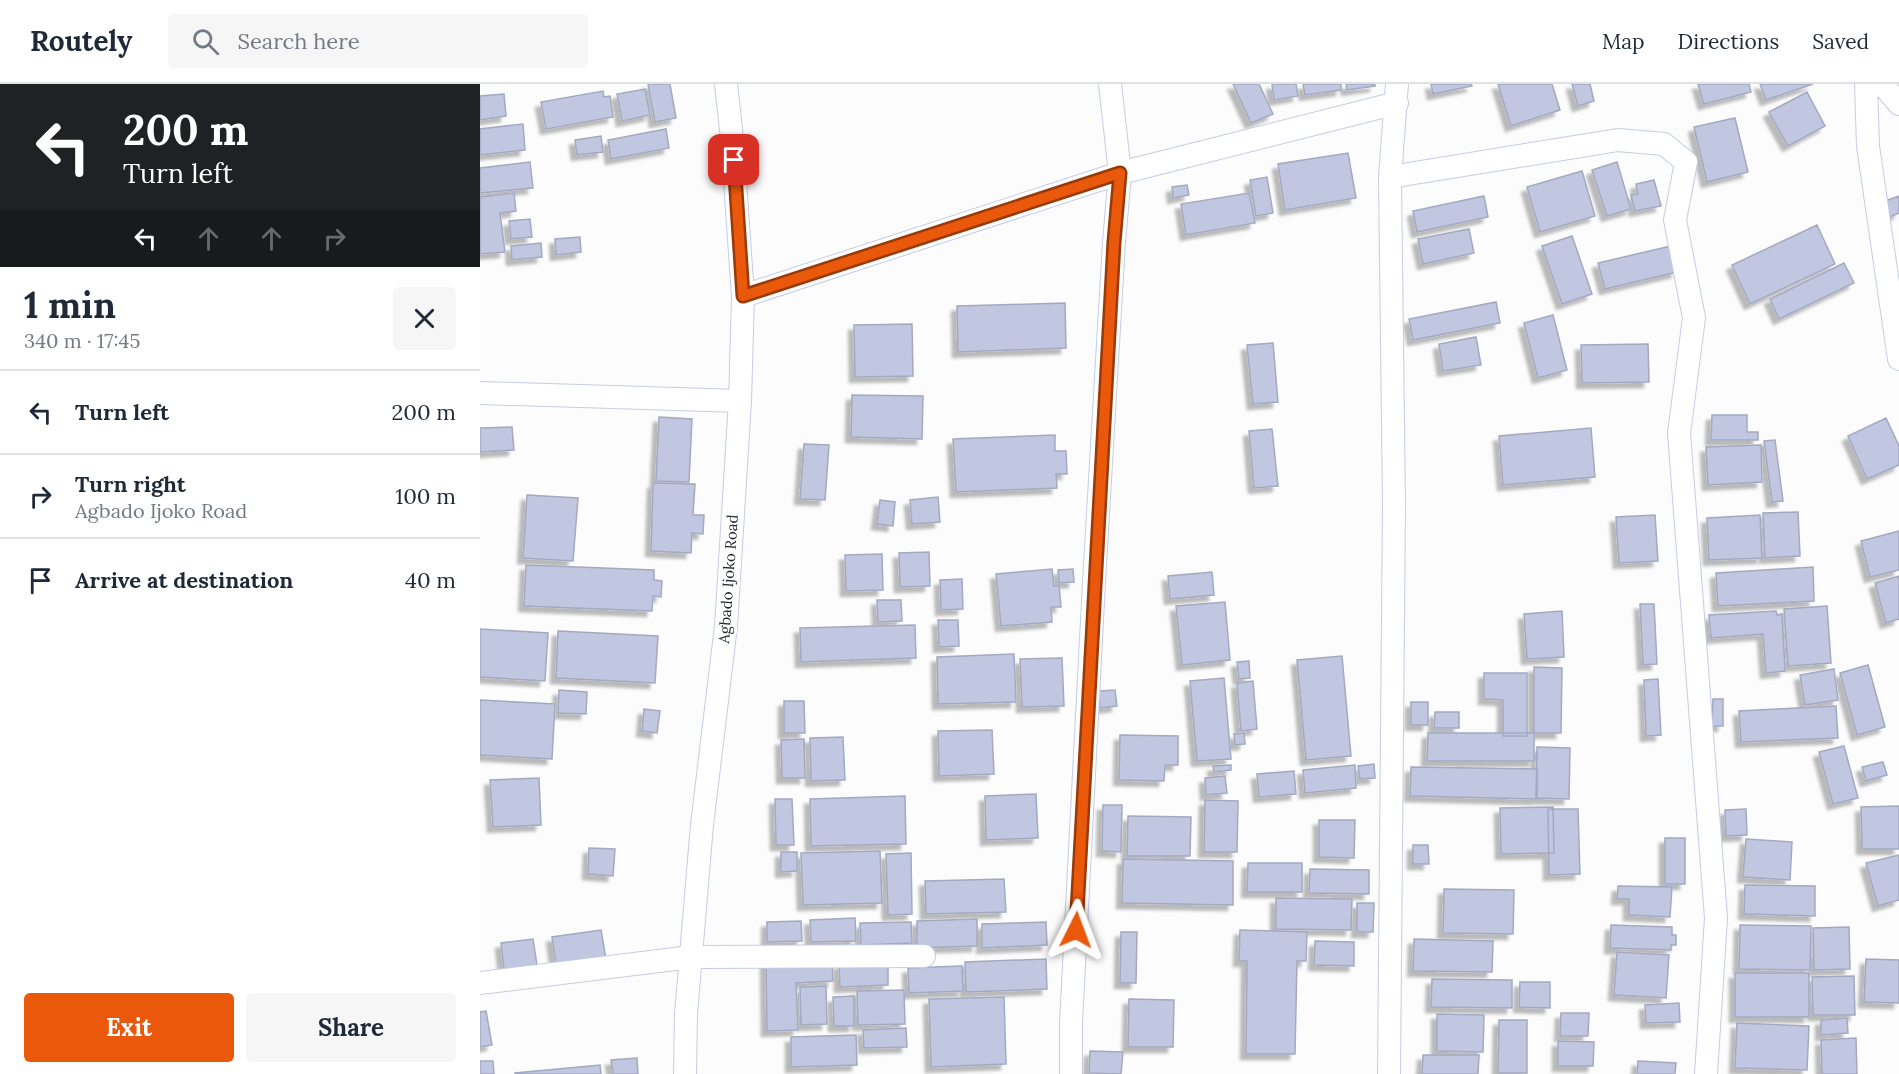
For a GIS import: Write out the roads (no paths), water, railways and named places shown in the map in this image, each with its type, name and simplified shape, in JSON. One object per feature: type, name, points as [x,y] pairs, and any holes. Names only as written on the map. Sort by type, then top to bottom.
[{"type":"street","name":"Agbado Ijoko Road","points":[[685,1074],[686,1014],[702,825],[726,626],[740,401],[743,296],[726,84]]},
{"type":"street","points":[[1071,1074],[1071,1023],[1092,618],[1120,173],[1110,84]]},
{"type":"street","points":[[1866,84],[1868,146],[1899,359]]},
{"type":"street","points":[[1882,84],[1899,104]]},
{"type":"street","points":[[743,296],[1120,173],[1397,93],[1390,177],[1394,506],[1389,1074]]},
{"type":"street","points":[[1390,177],[1617,140],[1664,144],[1686,162],[1675,220],[1694,318],[1679,433],[1716,918],[1706,1074]]},
{"type":"street","points":[[480,393],[740,401]]},
{"type":"street","points":[[480,983],[691,957],[924,956]]}]
